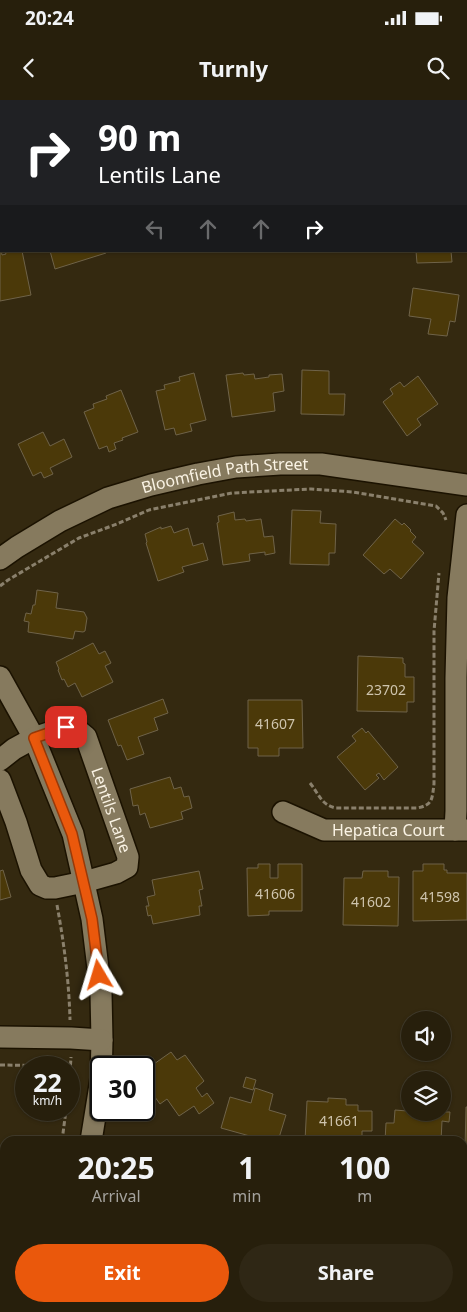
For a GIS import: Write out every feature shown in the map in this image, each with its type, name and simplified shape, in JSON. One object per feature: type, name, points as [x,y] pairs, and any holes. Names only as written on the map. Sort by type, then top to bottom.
[{"type":"street","name":"Bloomfield Path Street","points":[[0,559],[60,521],[108,498],[151,484],[236,467],[321,464],[467,484]]},
{"type":"street","points":[[461,830],[456,811],[456,678],[458,598],[467,516]]},
{"type":"street","points":[[0,677],[34,738],[72,834],[92,919],[101,993],[101,1079],[97,1136]]},
{"type":"street","name":"Lentils Lane","points":[[34,738],[66,727],[75,728],[86,737],[128,857],[127,866],[116,873],[84,882]]},
{"type":"street","points":[[0,760],[14,748],[34,738]]},
{"type":"street","points":[[0,780],[16,822],[30,870],[40,885],[47,888],[55,888],[84,882]]},
{"type":"street","name":"Hepatica Court","points":[[283,812],[324,830],[461,830]]},
{"type":"street","points":[[0,1037],[102,1040]]},
{"type":"path","points":[[0,586],[79,538],[149,510],[232,493],[311,489],[353,492],[436,506],[444,513],[447,527]]},
{"type":"path","points":[[310,783],[328,807],[417,808],[426,807],[429,804],[433,796],[434,784],[434,631],[441,565]]},
{"type":"path","points":[[55,888],[69,992],[71,1056]]},
{"type":"path","points":[[0,1065],[15,1065]]},
{"type":"path","points":[[63,1136],[65,1121]]},
{"type":"building","points":[[0,252],[2,255],[6,254],[5,252],[22,252],[31,295],[0,301]]},
{"type":"building","points":[[50,252],[106,253],[55,269]]},
{"type":"building","points":[[416,252],[451,252],[452,262],[417,263]]},
{"type":"building","points":[[413,288],[459,295],[455,322],[450,321],[447,336],[428,334],[431,319],[409,316]]},
{"type":"building","points":[[302,370],[329,371],[329,394],[345,394],[344,415],[301,414]]},
{"type":"building","points":[[194,373],[206,420],[190,424],[192,431],[176,435],[174,428],[165,430],[156,391],[165,389],[164,385],[180,381],[179,377]]},
{"type":"building","points":[[243,373],[244,375],[254,374],[255,379],[282,374],[284,391],[273,393],[275,411],[232,417],[226,375]]},
{"type":"building","points":[[418,376],[438,404],[417,419],[421,425],[407,436],[383,402],[393,394],[390,389],[400,382],[404,387]]},
{"type":"building","points":[[121,390],[138,432],[114,443],[116,449],[109,452],[107,446],[99,449],[84,412],[94,408],[93,404],[107,399],[106,396]]},
{"type":"building","points":[[43,432],[50,446],[64,439],[72,457],[50,468],[53,474],[44,478],[41,472],[33,476],[18,444]]},
{"type":"building","points":[[292,510],[321,511],[320,523],[336,524],[335,553],[329,553],[329,565],[290,564]]},
{"type":"building","points":[[234,512],[235,520],[261,519],[264,537],[273,536],[275,553],[265,555],[265,552],[249,554],[250,561],[223,565],[217,523],[219,522],[218,516]]},
{"type":"building","points":[[395,519],[402,525],[404,523],[411,530],[416,537],[412,542],[424,553],[401,579],[390,569],[384,574],[363,555]]},
{"type":"building","points":[[171,526],[174,533],[188,528],[193,546],[203,543],[208,560],[182,567],[184,572],[158,581],[145,534],[161,527],[161,529]]},
{"type":"building","points":[[37,590],[58,593],[56,608],[84,612],[87,618],[85,631],[75,631],[73,639],[28,632],[29,622],[24,621],[26,613],[31,614],[33,605],[35,605]]},
{"type":"building","points":[[93,643],[99,654],[105,651],[111,663],[105,666],[113,682],[82,697],[75,683],[68,687],[64,679],[62,680],[56,662]]},
{"type":"building","points":[[358,656],[403,658],[405,677],[414,677],[414,702],[407,702],[407,712],[357,711]]},
{"type":"building","points":[[163,699],[168,713],[154,718],[158,730],[138,737],[144,754],[127,760],[121,745],[118,746],[108,720]]},
{"type":"building","points":[[248,700],[302,700],[303,748],[279,748],[279,756],[258,756],[258,748],[248,748]]},
{"type":"building","points":[[362,728],[366,733],[368,731],[398,767],[384,780],[379,773],[376,775],[379,778],[365,790],[337,757],[356,741],[352,736]]},
{"type":"building","points":[[170,777],[174,789],[181,787],[184,797],[189,796],[192,808],[181,812],[183,819],[150,828],[145,813],[140,815],[138,805],[133,806],[130,789]]},
{"type":"building","points":[[258,864],[270,864],[270,878],[278,878],[278,864],[302,864],[302,911],[269,911],[269,915],[248,916],[247,868],[258,868]]},
{"type":"building","points":[[423,864],[444,864],[444,870],[447,870],[447,873],[467,873],[467,920],[413,921],[413,871],[423,871]]},
{"type":"building","points":[[3,870],[11,897],[0,900],[0,871]]},
{"type":"building","points":[[199,871],[203,889],[199,890],[202,906],[199,906],[200,915],[153,924],[151,915],[148,916],[146,906],[149,906],[147,897],[155,895],[152,880]]},
{"type":"building","points":[[363,871],[388,871],[388,877],[399,877],[398,926],[343,925],[344,878],[362,878]]},
{"type":"building","points":[[171,1052],[177,1060],[185,1055],[204,1081],[196,1088],[202,1097],[207,1093],[214,1103],[199,1114],[194,1106],[179,1116],[167,1099],[160,1104],[155,1097],[155,1063]]},
{"type":"building","points":[[246,1077],[256,1080],[253,1090],[243,1087]]},
{"type":"building","points":[[255,1088],[273,1094],[269,1110],[286,1115],[280,1136],[250,1136],[221,1128],[230,1097],[251,1103]]},
{"type":"building","points":[[328,1098],[346,1099],[346,1105],[358,1105],[358,1111],[372,1111],[372,1131],[362,1131],[362,1136],[305,1136],[307,1101],[328,1102]]},
{"type":"building","points":[[466,1107],[467,1107],[467,1136],[465,1136]]},
{"type":"building","points":[[395,1110],[401,1110],[401,1121],[442,1121],[441,1136],[385,1136],[386,1123],[394,1123]]},
{"type":"route","points":[[66,727],[34,738],[72,834],[92,919],[99,975]]}]
